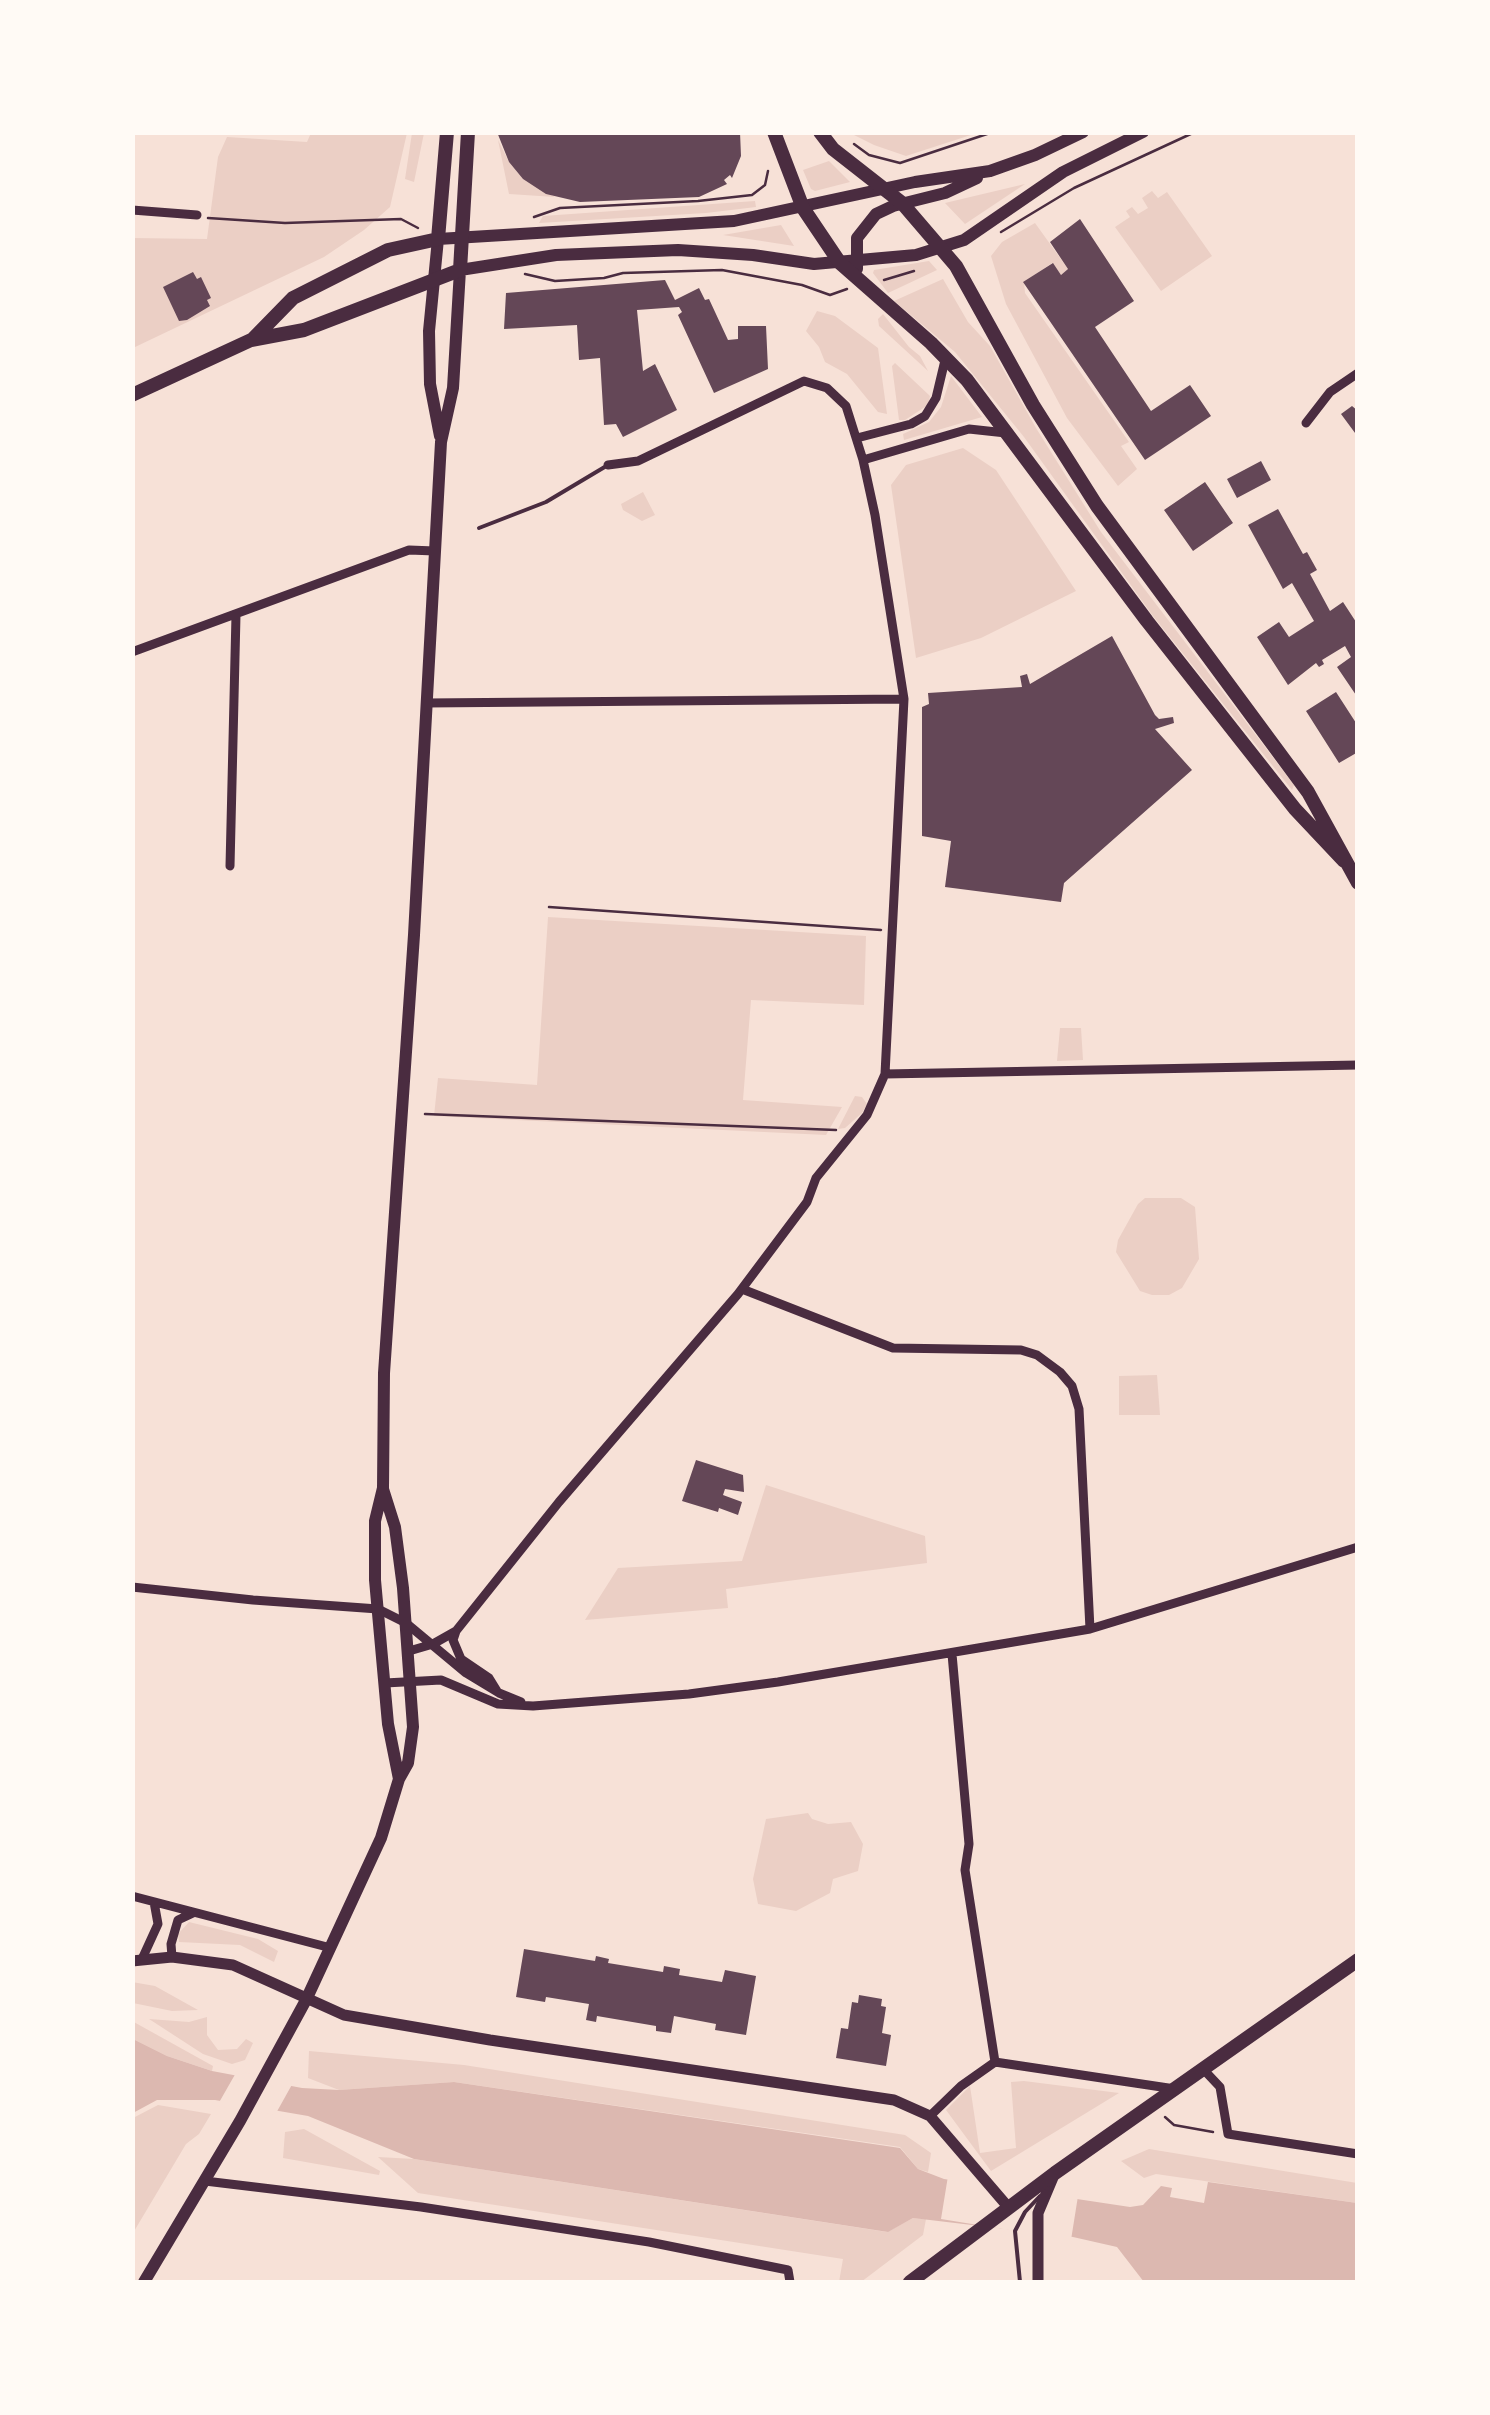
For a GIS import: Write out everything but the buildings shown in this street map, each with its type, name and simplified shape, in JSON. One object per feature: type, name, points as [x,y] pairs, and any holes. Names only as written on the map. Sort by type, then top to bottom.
[{"type":"main road","points":[[441,442],[430,384],[433,278],[448,132]]},
{"type":"main road","points":[[399,1780],[390,1748],[375,1521],[383,1488],[384,1373],[414,936],[441,442],[453,388],[468,132]]},
{"type":"main road","points":[[774,132],[803,208],[840,263],[946,356],[1009,434],[1147,621],[1295,808],[1344,862]]},
{"type":"main road","points":[[820,132],[834,150],[902,203],[943,248],[1096,506],[1308,792],[1358,883]]},
{"type":"main road","points":[[864,285],[856,262],[857,238],[865,224],[884,209],[946,192],[1083,132]]},
{"type":"main road","points":[[132,395],[251,340],[304,330],[460,270],[556,255],[678,250],[739,253],[814,264],[900,258],[943,248],[964,240],[1063,172],[1143,132]]},
{"type":"main road","points":[[251,340],[292,298],[388,250],[416,242],[734,222],[990,171]]},
{"type":"main road","points":[[144,2282],[306,2000],[381,1838],[408,1763],[413,1744],[406,1623],[395,1527],[383,1488]]},
{"type":"main road","points":[[910,2282],[1008,2208],[1039,2190],[1055,2173],[1358,1960]]},
{"type":"street","points":[[132,210],[197,215]]},
{"type":"street","points":[[857,438],[911,424],[925,416],[936,398],[946,356]]},
{"type":"street","points":[[1306,422],[1330,392],[1358,373]]},
{"type":"street","points":[[499,1693],[489,1678],[461,1659],[453,1640],[456,1631],[558,1502],[742,1289],[807,1202],[816,1178],[867,1115],[886,1074],[904,699],[863,460],[846,406],[827,388],[804,381],[638,461],[608,465]]},
{"type":"street","points":[[863,460],[969,430],[1009,434]]},
{"type":"street","points":[[132,652],[409,550],[435,551]]},
{"type":"street","points":[[230,866],[236,615]]},
{"type":"street","points":[[426,703],[904,699]]},
{"type":"street","points":[[886,1074],[1358,1065]]},
{"type":"street","points":[[742,1289],[893,1348],[1021,1350],[1060,1372],[1072,1386],[1080,1409],[1090,1629]]},
{"type":"street","points":[[385,1683],[441,1680],[498,1704],[532,1706],[689,1694],[1090,1629],[1358,1547]]},
{"type":"street","points":[[132,1586],[378,1609],[406,1623],[466,1673],[499,1693],[532,1706]]},
{"type":"street","points":[[408,1651],[433,1644],[456,1631]]},
{"type":"street","points":[[952,1654],[970,1844],[965,1870],[996,2062]]},
{"type":"street","points":[[132,1896],[331,1948]]},
{"type":"street","points":[[137,1960],[158,1924],[154,1902]]},
{"type":"street","points":[[172,1957],[171,1944],[178,1920],[194,1913]]},
{"type":"street","points":[[137,1960],[172,1957],[233,1965],[344,2015],[894,2100],[930,2116],[1008,2208]]},
{"type":"street","points":[[930,2116],[961,2086],[996,2062],[1178,2089]]},
{"type":"street","points":[[1204,2070],[1220,2086],[1228,2134],[1358,2154]]},
{"type":"street","points":[[205,2180],[421,2207],[622,2238],[788,2270],[790,2282]]},
{"type":"street","points":[[1038,2282],[1039,2190]]},
{"type":"lane","points":[[480,528],[546,502],[608,465]]},
{"type":"lane","points":[[1020,2282],[1016,2231],[1039,2190]]},
{"type":"path","points":[[854,144],[869,155],[900,164],[993,132]]},
{"type":"path","points":[[1005,232],[1074,188],[1194,132]]},
{"type":"path","points":[[560,208],[752,195],[765,185],[768,171]]},
{"type":"path","points":[[197,215],[285,223],[401,219]]},
{"type":"path","points":[[517,272],[554,281],[622,273],[722,270],[802,285],[830,295],[846,289]]},
{"type":"path","points":[[880,282],[914,271]]},
{"type":"path","points":[[550,907],[893,931]]},
{"type":"path","points":[[426,1114],[853,1131]]},
{"type":"path","points":[[1174,2125],[1228,2134]]},
{"type":"shaded area","points":[[850,132],[977,133],[906,156]]},
{"type":"shaded area","points":[[311,133],[407,133],[390,207],[324,257],[133,348],[132,238],[207,239],[218,157],[227,137],[307,142]]},
{"type":"shaded area","points":[[412,133],[424,133],[414,182],[405,179]]},
{"type":"shaded area","points":[[498,140],[523,179],[555,197],[509,194]]},
{"type":"shaded area","points":[[829,161],[850,182],[811,189],[803,170]]},
{"type":"shaded area","points":[[1025,184],[965,224],[945,203]]},
{"type":"shaded area","points":[[1152,191],[1158,198],[1167,192],[1212,256],[1161,291],[1115,227],[1130,217],[1126,211],[1132,207],[1138,214],[1148,208],[1142,198]]},
{"type":"shaded area","points":[[755,201],[756,207],[706,213],[539,223],[543,216]]},
{"type":"shaded area","points":[[1035,223],[1068,269],[1061,275],[1052,263],[1024,282],[1025,293],[1129,442],[1121,446],[1137,469],[1118,486],[1067,418],[1006,304],[991,256],[1002,242]]},
{"type":"shaded area","points":[[781,225],[794,246],[723,235]]},
{"type":"shaded area","points":[[929,261],[937,270],[888,293],[873,273],[874,270]]},
{"type":"shaded area","points":[[943,279],[968,322],[990,346],[1101,532],[1294,785],[1292,790],[1153,616],[1024,437],[955,352],[894,301]]},
{"type":"shaded area","points":[[817,311],[835,316],[878,348],[887,414],[878,412],[847,374],[825,362],[806,331]]},
{"type":"shaded area","points":[[883,314],[920,356],[928,371],[879,326],[878,319]]},
{"type":"shaded area","points":[[895,363],[930,396],[928,405],[905,420],[899,420],[892,366]]},
{"type":"shaded area","points":[[951,376],[982,417],[904,440],[903,434],[929,422],[941,407]]},
{"type":"shaded area","points":[[963,448],[996,470],[1076,591],[981,638],[916,658],[891,485],[906,465]]},
{"type":"shaded area","points":[[643,492],[655,515],[642,521],[623,510],[621,504]]},
{"type":"shaded area","points":[[548,917],[866,936],[864,1005],[751,1000],[743,1100],[842,1107],[826,1135],[434,1116],[438,1078],[537,1085]]},
{"type":"shaded area","points":[[1060,1028],[1081,1028],[1083,1060],[1057,1061]]},
{"type":"shaded area","points":[[855,1096],[862,1097],[867,1104],[845,1128],[838,1129]]},
{"type":"shaded area","points":[[1145,1198],[1181,1198],[1195,1207],[1199,1259],[1182,1288],[1169,1295],[1140,1291],[1116,1252],[1118,1240]]},
{"type":"shaded area","points":[[1157,1375],[1160,1415],[1119,1415],[1119,1376]]},
{"type":"shaded area","points":[[766,1485],[925,1536],[927,1563],[726,1589],[728,1608],[585,1620],[618,1568],[742,1561]]},
{"type":"shaded area","points":[[808,1813],[812,1819],[828,1824],[851,1822],[863,1844],[858,1871],[833,1879],[830,1893],[796,1911],[758,1904],[753,1879],[766,1819]]},
{"type":"shaded area","points":[[189,1922],[258,1939],[278,1951],[274,1962],[240,1945],[179,1942],[178,1934]]},
{"type":"shaded area","points":[[132,1982],[155,1986],[198,2010],[172,2011],[133,2003]]},
{"type":"shaded area","points":[[207,2017],[207,2035],[218,2050],[237,2049],[246,2039],[253,2043],[245,2060],[232,2064],[203,2054],[149,2019],[189,2022]]},
{"type":"shaded area","points":[[132,2021],[213,2066],[212,2071],[133,2039]]},
{"type":"shaded area","points":[[133,2039],[212,2071],[302,2088],[339,2090],[454,2082],[900,2148],[918,2169],[944,2179],[1130,2207],[1143,2205],[1161,2186],[1172,2188],[1170,2197],[1204,2203],[1208,2182],[1357,2203],[1357,2282],[1144,2282],[1117,2247],[1073,2237],[913,2218],[888,2232],[414,2159],[308,2116],[215,2100],[157,2100],[133,2113]]},
{"type":"shaded area","points":[[309,2051],[464,2065],[905,2135],[931,2153],[928,2172],[918,2169],[900,2147],[454,2082],[339,2090],[308,2078]]},
{"type":"shaded area","points":[[1011,2082],[1119,2093],[991,2171],[946,2110],[970,2086],[980,2153],[1016,2148]]},
{"type":"shaded area","points":[[158,2105],[211,2114],[199,2134],[186,2144],[133,2233],[133,2118]]},
{"type":"shaded area","points":[[304,2129],[380,2171],[379,2175],[283,2158],[285,2132]]},
{"type":"shaded area","points":[[1149,2149],[1357,2183],[1357,2203],[1156,2174],[1144,2178],[1121,2161]]},
{"type":"shaded area","points":[[378,2157],[414,2159],[887,2232],[913,2218],[926,2219],[923,2235],[861,2282],[839,2282],[843,2259],[418,2193]]},
{"type":"pier","points":[[237,2071],[294,2081],[275,2115],[217,2106]]},
{"type":"pier","points":[[948,2176],[1078,2196],[1071,2240],[941,2219]]}]
